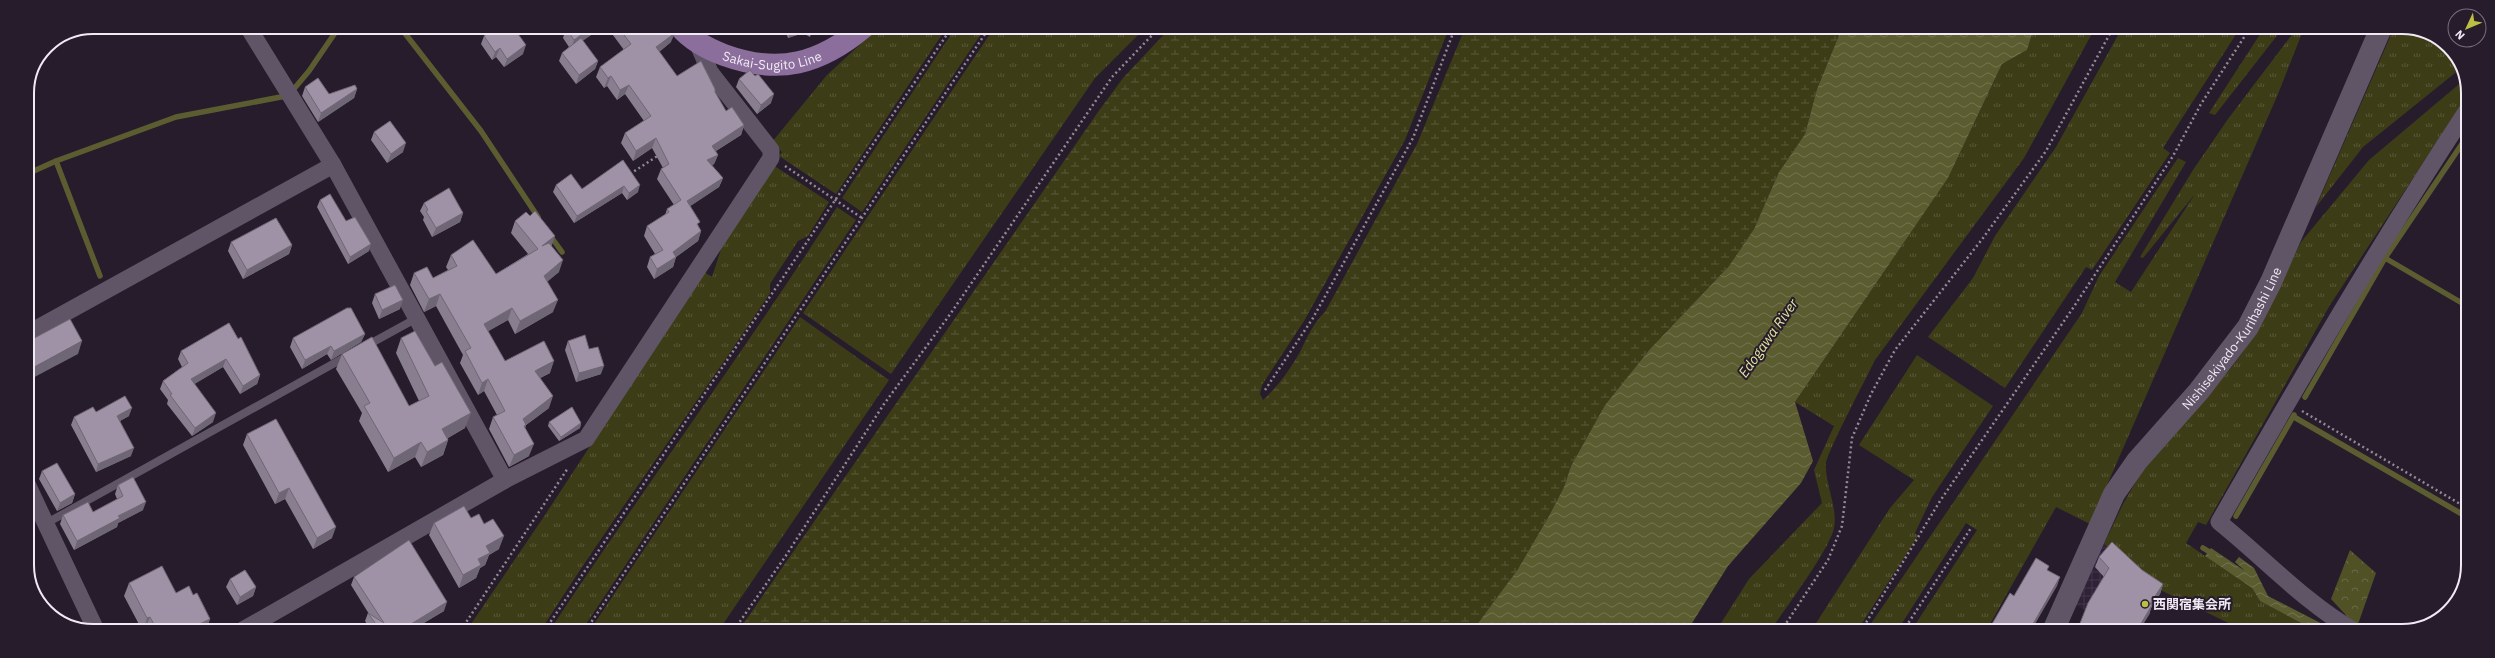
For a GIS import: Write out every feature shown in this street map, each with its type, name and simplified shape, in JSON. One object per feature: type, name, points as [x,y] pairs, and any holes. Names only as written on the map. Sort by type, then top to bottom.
[{"type":"main road","name":"Sakai-Sugito Line","points":[[688,34],[697,42],[731,57],[765,65],[796,64],[825,54],[854,34]]},
{"type":"main road","name":"Nishisekiyado-Kurihashi Line","points":[[2055,624],[2114,494],[2137,460],[2213,374],[2248,327],[2271,282],[2377,34]]},
{"type":"street","points":[[252,34],[333,165],[505,480]]},
{"type":"street","points":[[254,624],[505,480],[586,439],[638,364],[770,158],[771,150],[710,72],[697,42]]},
{"type":"street","points":[[2344,624],[2295,590],[2255,552],[2219,522],[2396,218],[2461,120]]},
{"type":"street","points":[[34,330],[333,165]]},
{"type":"street","points":[[34,500],[93,624]]},
{"type":"lane","points":[[45,524],[417,318]]},
{"type":"path","points":[[549,624],[948,34]]},
{"type":"path","points":[[590,624],[985,34]]},
{"type":"path","points":[[738,624],[785,557],[884,404],[951,313],[1112,77],[1153,34]]},
{"type":"path","points":[[1265,390],[1313,318],[1413,138],[1453,34]]},
{"type":"path","points":[[1786,624],[1828,560],[1842,526],[1852,438],[1871,394],[1895,350],[1983,238],[2046,151],[2110,34]]},
{"type":"path","points":[[1865,624],[1940,501],[2073,308],[2173,156],[2201,104],[2246,34]]},
{"type":"path","points":[[627,177],[665,151]]},
{"type":"path","points":[[785,166],[862,218]]},
{"type":"path","points":[[2288,402],[2461,504]]},
{"type":"path","points":[[465,624],[571,464]]},
{"type":"path","points":[[1909,624],[1971,528]]},
{"type":"shaded area","points":[[2104,544],[2148,584],[2119,624],[2109,624],[2076,605]]},
{"type":"green space","points":[[871,34],[942,34],[836,194],[779,156],[782,152],[772,142],[827,75]]},
{"type":"green space","points":[[951,34],[981,34],[862,212],[842,198]]},
{"type":"green space","points":[[990,34],[1139,34],[1095,78],[891,374],[803,313]]},
{"type":"green space","points":[[1164,34],[1447,34],[1405,140],[1304,321],[1262,385],[1260,394],[1263,400],[1288,371],[1314,326],[1325,312],[1417,144],[1463,34],[1840,34],[1817,89],[1805,134],[1779,172],[1754,229],[1729,266],[1650,349],[1605,405],[1571,466],[1564,487],[1550,514],[1518,569],[1477,624],[743,624],[1123,78]]},
{"type":"green space","points":[[2032,34],[2092,34],[2024,158],[1875,360],[1840,431],[1826,464],[1827,480],[1835,520],[1831,538],[1816,564],[1775,624],[1720,624],[1749,579],[1822,503],[1814,470],[1834,426],[1795,402],[1948,178],[2002,64],[2027,50]]},
{"type":"green space","points":[[2119,34],[2236,34],[2163,148],[2170,153],[2092,270],[2086,267],[2005,388],[1928,337],[1973,278],[1995,236],[2056,147]]},
{"type":"green space","points":[[2260,34],[2278,34],[2215,115],[2209,113]]},
{"type":"green space","points":[[2292,34],[2302,34],[2278,94],[2090,524],[2056,507],[1990,624],[1916,624],[1977,530],[1966,523],[1901,624],[1871,624],[2082,313],[2099,276],[2178,158],[2186,162],[2115,282],[2131,292],[2195,194],[2143,258],[2140,257],[2193,170],[2228,119]]},
{"type":"green space","points":[[2391,34],[2414,35],[2425,38],[2438,46],[2446,54],[2457,71],[2363,147],[2316,207]]},
{"type":"green space","points":[[2460,83],[2461,105],[2330,305],[2206,525],[2198,522],[2186,543],[2252,588],[2260,601],[2303,624],[2231,624],[2148,584],[2104,544],[2123,504],[2148,461],[2231,368],[2256,334],[2301,242],[2369,160]]},
{"type":"green space","points":[[773,165],[829,202],[808,236],[798,241],[770,284],[770,293],[597,545],[545,624],[471,624],[543,518],[704,272],[712,277],[724,240]]},
{"type":"green space","points":[[837,207],[856,220],[586,624],[554,624],[767,313]]},
{"type":"green space","points":[[800,317],[889,380],[723,624],[594,624]]},
{"type":"green space","points":[[1917,355],[1993,406],[1932,497],[1915,533],[1918,536],[1861,624],[1815,624],[1890,508],[1914,480],[1859,445]]},
{"type":"green space","points":[[2350,550],[2376,573],[2358,624],[2354,624],[2331,599]]},
{"type":"water","name":"Edogawa River","points":[[1840,34],[2032,34],[2027,50],[2002,64],[1948,178],[1795,402],[1813,461],[1801,483],[1728,566],[1691,624],[1477,624],[1518,569],[1550,514],[1564,487],[1571,466],[1605,405],[1650,349],[1729,266],[1754,229],[1779,172],[1805,134],[1817,89]]},
{"type":"water","points":[[2211,548],[2245,571],[2235,562],[2239,557],[2254,568],[2268,596],[2322,624],[2303,624],[2260,601],[2252,588],[2205,556]]},
{"type":"building","points":[[487,34],[518,34],[526,45],[507,59],[500,48],[495,52],[484,36]]},
{"type":"building","points":[[570,34],[582,34],[574,40]]},
{"type":"building","points":[[623,34],[674,34],[656,47],[677,76],[701,61],[715,89],[715,92],[726,111],[732,107],[744,125],[712,146],[718,155],[707,160],[723,178],[687,201],[700,222],[697,224],[701,231],[673,252],[676,257],[657,269],[650,257],[663,250],[647,226],[669,212],[667,209],[681,200],[661,169],[669,164],[656,138],[636,151],[625,133],[651,116],[629,85],[620,90],[611,76],[608,78],[600,67],[631,44]]},
{"type":"building","points":[[581,38],[598,61],[579,75],[562,53]]},
{"type":"building","points":[[750,70],[755,76],[758,74],[774,94],[761,105],[739,79]]},
{"type":"building","points":[[318,78],[329,94],[355,85],[357,89],[321,113],[305,87]]},
{"type":"building","points":[[390,121],[406,143],[391,154],[374,132]]},
{"type":"building","points":[[623,160],[640,185],[629,193],[624,186],[577,216],[556,185],[571,174],[582,189]]},
{"type":"building","points":[[449,188],[463,213],[436,228],[426,211],[428,210],[424,203]]},
{"type":"building","points":[[330,194],[346,221],[355,217],[371,244],[350,257],[320,200]]},
{"type":"building","points":[[535,211],[555,236],[542,246],[549,243],[563,260],[544,276],[558,300],[520,321],[512,308],[484,324],[505,361],[544,341],[554,361],[535,371],[553,396],[523,419],[526,425],[524,426],[534,444],[514,455],[493,417],[505,411],[488,379],[482,383],[465,351],[471,348],[440,294],[429,299],[414,273],[427,267],[433,278],[457,266],[451,255],[473,240],[496,274],[538,249],[515,221],[526,212],[530,216]]},
{"type":"building","points":[[276,218],[292,245],[247,270],[231,242]]},
{"type":"building","points":[[395,285],[403,300],[382,310],[375,294]]},
{"type":"building","points":[[347,308],[351,308],[365,334],[334,351],[331,346],[305,360],[293,338]]},
{"type":"building","points":[[70,319],[82,341],[34,367],[34,338]]},
{"type":"building","points":[[229,323],[238,339],[241,337],[260,375],[243,386],[226,359],[191,379],[216,413],[195,428],[170,395],[172,394],[163,381],[188,363],[181,351]]},
{"type":"building","points":[[415,331],[435,366],[442,362],[471,413],[442,429],[448,440],[427,452],[421,442],[394,458],[364,406],[370,403],[342,354],[372,337],[409,406],[429,396],[401,338]]},
{"type":"building","points":[[585,335],[589,349],[598,347],[604,366],[579,373],[568,341]]},
{"type":"building","points":[[125,396],[132,408],[117,416],[134,448],[98,464],[74,417],[93,407],[96,412]]},
{"type":"building","points":[[572,407],[581,423],[561,437],[549,422]]},
{"type":"building","points":[[276,419],[336,527],[317,538],[289,488],[279,493],[247,434]]},
{"type":"building","points":[[57,463],[75,494],[60,503],[42,471]]},
{"type":"building","points":[[133,477],[146,502],[118,516],[120,518],[77,541],[63,515],[88,502],[93,512],[123,496],[118,485]]},
{"type":"building","points":[[464,506],[471,518],[479,514],[484,524],[493,519],[504,536],[486,546],[490,553],[478,559],[481,565],[463,575],[434,523]]},
{"type":"building","points":[[409,540],[447,602],[411,624],[376,624],[368,613],[384,623],[354,577]]},
{"type":"building","points":[[2112,542],[2142,570],[2163,584],[2150,604],[2152,605],[2141,624],[2080,624],[2088,603],[2109,568],[2099,557]]},
{"type":"building","points":[[2036,558],[2049,566],[2047,570],[2060,577],[2033,624],[1992,624],[2010,593],[2014,596]]},
{"type":"building","points":[[162,566],[176,593],[189,586],[193,595],[197,593],[210,619],[200,624],[154,624],[150,617],[147,618],[129,583]]},
{"type":"building","points":[[245,570],[256,587],[240,597],[230,579]]},
{"type":"waterway","points":[[293,90],[309,71],[334,34]]},
{"type":"waterway","points":[[405,34],[481,131],[538,217]]},
{"type":"waterway","points":[[100,276],[56,161],[176,117],[286,96]]},
{"type":"waterway","points":[[2305,397],[2385,258],[2461,145]]},
{"type":"waterway","points":[[34,171],[56,161]]},
{"type":"waterway","points":[[549,234],[562,252]]},
{"type":"waterway","points":[[2385,258],[2461,302]]},
{"type":"waterway","points":[[2236,516],[2294,415]]},
{"type":"waterway","points":[[2294,417],[2461,514]]},
{"type":"waterway","points":[[2203,548],[2213,554]]},
{"type":"place","name":"西関宿集会所","points":[[2145,604]]}]
